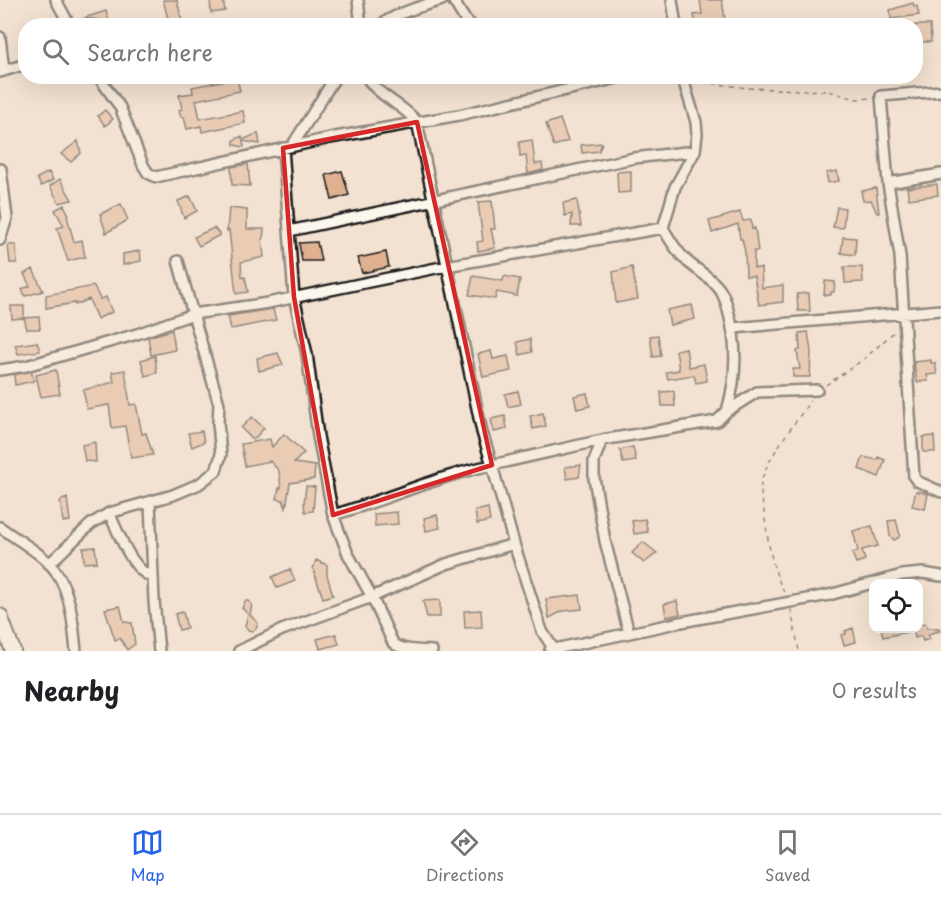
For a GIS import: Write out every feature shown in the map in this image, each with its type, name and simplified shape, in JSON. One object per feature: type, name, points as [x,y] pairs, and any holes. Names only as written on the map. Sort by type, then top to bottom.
[{"type":"main road","points":[[0,616],[13,651]]},
{"type":"street","points":[[56,0],[66,18]]},
{"type":"street","points":[[358,0],[360,18]]},
{"type":"street","points":[[389,18],[442,0]]},
{"type":"street","points":[[453,0],[464,18]]},
{"type":"street","points":[[672,0],[675,18]]},
{"type":"street","points":[[0,37],[2,72],[18,67]]},
{"type":"street","points":[[104,84],[120,107],[143,165],[153,176],[287,147],[459,115],[592,84]]},
{"type":"street","points":[[330,84],[287,147],[289,231],[294,297],[307,354],[318,436],[333,515],[355,570],[372,597],[393,643],[397,647],[432,651]]},
{"type":"street","points":[[373,84],[387,99],[412,115],[417,122],[482,432],[514,544],[543,631],[552,650],[829,595],[902,575],[923,573],[941,576]]},
{"type":"street","points":[[685,84],[696,122],[697,134],[694,151],[675,187],[663,228],[672,244],[687,261],[722,292],[736,341],[735,377],[727,411]]},
{"type":"street","points":[[941,91],[881,96],[888,183],[900,256],[914,477],[917,481],[941,492]]},
{"type":"street","points":[[289,231],[634,158],[694,151]]},
{"type":"street","points":[[0,240],[7,218],[1,169]]},
{"type":"street","points":[[888,183],[941,174]]},
{"type":"street","points":[[0,370],[27,366],[137,334],[193,314],[229,310],[446,266],[663,228]]},
{"type":"street","points":[[49,564],[91,524],[109,513],[150,502],[199,484],[216,471],[220,459],[217,396],[178,261]]},
{"type":"street","points":[[733,328],[905,319],[941,310]]},
{"type":"street","points":[[333,515],[366,506],[466,470],[602,440],[717,421],[727,411],[757,392],[817,390]]},
{"type":"street","points":[[602,440],[594,461],[594,478],[605,541],[629,633]]},
{"type":"street","points":[[150,502],[159,651]]},
{"type":"street","points":[[109,513],[132,559],[142,573],[153,577]]},
{"type":"street","points":[[0,527],[49,564],[66,593],[76,651]]},
{"type":"street","points":[[239,651],[282,630],[372,597],[446,564],[514,544]]},
{"type":"path","points":[[722,84],[748,88],[828,91],[856,99],[881,96]]},
{"type":"path","points":[[800,651],[790,603],[776,575],[770,552],[761,484],[783,442],[817,390],[864,359],[905,319]]},
{"type":"highlighted area","points":[[417,122],[492,465],[333,515],[294,297],[283,148]]},
{"type":"building","points":[[163,0],[177,0],[181,18],[168,18]]},
{"type":"building","points":[[210,0],[223,0],[225,11],[211,13]]},
{"type":"building","points":[[700,0],[722,0],[725,18],[695,18],[694,15],[702,14]]},
{"type":"building","points":[[913,3],[917,6],[919,15],[891,18],[890,10]]},
{"type":"building","points":[[106,11],[108,18],[84,18]]},
{"type":"building","points":[[923,25],[930,25],[931,42],[923,42]]},
{"type":"building","points":[[207,84],[238,84],[240,91],[196,100],[200,119],[243,111],[245,123],[202,132],[201,126],[187,129],[184,117],[181,117],[179,110],[182,109],[179,95],[193,93],[192,87]]},
{"type":"building","points":[[105,110],[113,119],[105,126],[98,116]]},
{"type":"building","points":[[560,119],[568,141],[554,146],[546,124]]},
{"type":"building","points":[[258,133],[260,144],[243,141],[244,147],[234,145],[234,140],[242,136],[243,140]]},
{"type":"building","points":[[532,140],[535,164],[542,163],[543,170],[528,174],[526,155],[520,156],[519,142]]},
{"type":"building","points":[[78,141],[81,153],[71,162],[61,154]]},
{"type":"building","points":[[602,143],[599,151],[582,153],[581,145]]},
{"type":"building","points":[[248,164],[250,186],[232,185],[231,167]]},
{"type":"building","points":[[342,171],[349,195],[332,200],[326,175]]},
{"type":"building","points":[[631,171],[631,192],[618,193],[617,172]]},
{"type":"building","points":[[837,171],[839,181],[828,183],[826,173]]},
{"type":"building","points":[[49,172],[53,180],[41,186],[37,178]]},
{"type":"building","points":[[60,179],[72,200],[59,203],[50,186]]},
{"type":"building","points":[[937,184],[938,195],[909,199],[907,188]]},
{"type":"building","points":[[876,188],[879,213],[871,200],[863,201],[861,191]]},
{"type":"building","points":[[190,196],[197,211],[184,218],[178,201]]},
{"type":"building","points":[[577,200],[581,226],[571,226],[572,214],[565,216],[563,203]]},
{"type":"building","points":[[492,201],[495,229],[491,229],[495,248],[478,251],[477,242],[483,241],[478,202]]},
{"type":"building","points":[[121,204],[128,220],[106,233],[100,214]]},
{"type":"building","points":[[64,205],[69,215],[67,216],[74,242],[82,240],[85,257],[68,261],[57,228],[64,226],[55,210]]},
{"type":"building","points":[[837,207],[845,208],[843,228],[833,227]]},
{"type":"building","points":[[229,208],[247,210],[247,229],[264,229],[262,239],[264,257],[241,262],[242,277],[245,277],[248,292],[236,294],[229,230],[227,231]]},
{"type":"building","points":[[740,212],[743,221],[751,220],[752,229],[755,228],[758,251],[754,251],[754,268],[761,268],[762,288],[783,285],[783,302],[759,305],[754,276],[746,276],[745,252],[738,224],[712,233],[709,221]]},
{"type":"building","points":[[214,228],[220,235],[199,246],[194,237]]},
{"type":"building","points":[[843,237],[856,238],[855,255],[841,253]]},
{"type":"building","points":[[317,242],[321,261],[302,261],[299,243]]},
{"type":"building","points":[[8,245],[16,245],[17,263],[10,263]]},
{"type":"building","points":[[140,251],[141,261],[123,265],[123,254]]},
{"type":"building","points":[[386,252],[389,267],[362,273],[358,258]]},
{"type":"building","points":[[632,267],[638,299],[616,303],[613,272]]},
{"type":"building","points":[[844,267],[862,267],[863,282],[845,283]]},
{"type":"building","points":[[33,269],[43,291],[25,296],[22,289],[30,286],[24,274]]},
{"type":"building","points":[[473,276],[503,281],[504,276],[520,279],[517,296],[497,292],[495,299],[469,295]]},
{"type":"building","points":[[825,281],[835,282],[834,292],[831,292],[831,295],[824,295]]},
{"type":"building","points":[[94,286],[100,299],[106,297],[112,312],[97,319],[89,299],[75,305],[75,303],[46,308],[46,295]]},
{"type":"building","points":[[809,293],[810,311],[798,311],[797,294]]},
{"type":"building","points":[[692,305],[695,319],[670,325],[667,310]]},
{"type":"building","points":[[11,306],[24,306],[24,318],[12,319]]},
{"type":"building","points":[[273,309],[276,320],[231,329],[228,316]]},
{"type":"building","points":[[39,317],[40,329],[27,329],[24,318]]},
{"type":"building","points":[[172,330],[175,350],[151,355],[148,337]]},
{"type":"building","points":[[808,332],[811,351],[810,377],[793,377],[793,369],[800,369],[797,351],[800,350],[799,333]]},
{"type":"building","points":[[658,335],[661,356],[653,357],[650,336]]},
{"type":"building","points":[[530,339],[532,352],[520,355],[517,342]]},
{"type":"building","points":[[37,342],[40,351],[18,354],[15,345]]},
{"type":"building","points":[[686,348],[689,367],[704,364],[707,381],[696,383],[694,375],[668,379],[666,372],[679,370],[676,350]]},
{"type":"building","points":[[491,351],[493,359],[508,356],[511,371],[483,377],[478,354]]},
{"type":"building","points":[[278,353],[283,365],[259,371],[257,358]]},
{"type":"building","points":[[155,356],[157,373],[145,376],[141,360]]},
{"type":"building","points":[[931,360],[931,363],[935,363],[937,374],[927,375],[928,381],[917,382],[914,362]]},
{"type":"building","points":[[56,370],[60,394],[41,397],[36,375]]},
{"type":"building","points":[[125,370],[130,405],[136,404],[142,434],[146,433],[153,455],[131,458],[125,426],[112,428],[109,405],[87,409],[83,390],[114,382],[112,372]]},
{"type":"building","points":[[31,371],[34,381],[15,385],[14,375]]},
{"type":"building","points":[[518,391],[521,404],[508,407],[505,394]]},
{"type":"building","points":[[674,391],[675,406],[662,406],[661,392]]},
{"type":"building","points":[[587,393],[590,406],[577,409],[574,396]]},
{"type":"building","points":[[543,413],[546,426],[533,429],[530,416]]},
{"type":"building","points":[[505,416],[507,429],[494,432],[491,419]]},
{"type":"building","points":[[252,417],[264,428],[253,440],[241,428]]},
{"type":"building","points":[[202,431],[204,442],[192,447],[188,433]]},
{"type":"building","points":[[284,434],[304,453],[294,463],[315,466],[314,479],[290,483],[286,508],[283,500],[277,499],[279,488],[281,488],[279,471],[270,461],[245,466],[241,444],[270,439],[272,447]]},
{"type":"building","points":[[934,436],[935,452],[923,452],[923,437]]},
{"type":"building","points":[[95,442],[96,462],[85,461],[82,445]]},
{"type":"building","points":[[633,447],[636,461],[623,463],[620,450]]},
{"type":"building","points":[[863,457],[877,460],[878,457],[885,460],[879,477],[859,469]]},
{"type":"building","points":[[581,465],[579,477],[567,479],[565,467]]},
{"type":"building","points":[[306,486],[315,487],[313,511],[305,512],[304,503]]},
{"type":"building","points":[[916,491],[928,494],[925,509],[912,506]]},
{"type":"building","points":[[67,498],[70,521],[63,522],[60,501]]},
{"type":"building","points":[[488,508],[490,521],[477,524],[475,511]]},
{"type":"building","points":[[397,512],[398,524],[375,526],[374,514]]},
{"type":"building","points":[[437,515],[440,528],[426,531],[424,518]]},
{"type":"building","points":[[645,519],[648,532],[634,534],[632,521]]},
{"type":"building","points":[[896,520],[900,535],[894,540],[890,536],[888,521]]},
{"type":"building","points":[[872,526],[878,546],[862,550],[865,560],[856,563],[852,553],[858,551],[853,531]]},
{"type":"building","points":[[643,542],[657,553],[644,563],[632,553]]},
{"type":"building","points":[[95,547],[97,562],[84,563],[83,548]]},
{"type":"building","points":[[316,560],[327,565],[327,575],[333,595],[323,598],[313,569]]},
{"type":"building","points":[[290,569],[295,581],[277,588],[272,577]]},
{"type":"building","points":[[580,595],[582,609],[563,611],[549,618],[546,599]]},
{"type":"building","points":[[440,600],[440,617],[427,617],[423,601]]},
{"type":"building","points":[[245,601],[252,604],[250,615],[258,623],[253,631],[248,630],[245,626],[248,614],[242,608]]},
{"type":"building","points":[[677,601],[680,614],[666,617],[664,604]]},
{"type":"building","points":[[120,606],[124,622],[132,623],[135,644],[127,650],[120,638],[115,640],[105,609]]},
{"type":"building","points":[[481,610],[482,627],[465,628],[464,611]]},
{"type":"building","points":[[183,612],[187,628],[179,630],[175,614]]},
{"type":"building","points":[[925,623],[927,628],[939,628],[940,631],[928,634],[930,639],[923,641],[921,636],[915,638],[914,633],[923,633],[923,624]]},
{"type":"building","points":[[853,628],[856,642],[844,645],[841,635]]},
{"type":"building","points":[[882,633],[903,633],[883,637]]},
{"type":"building","points":[[336,634],[339,644],[320,649],[317,639]]}]
